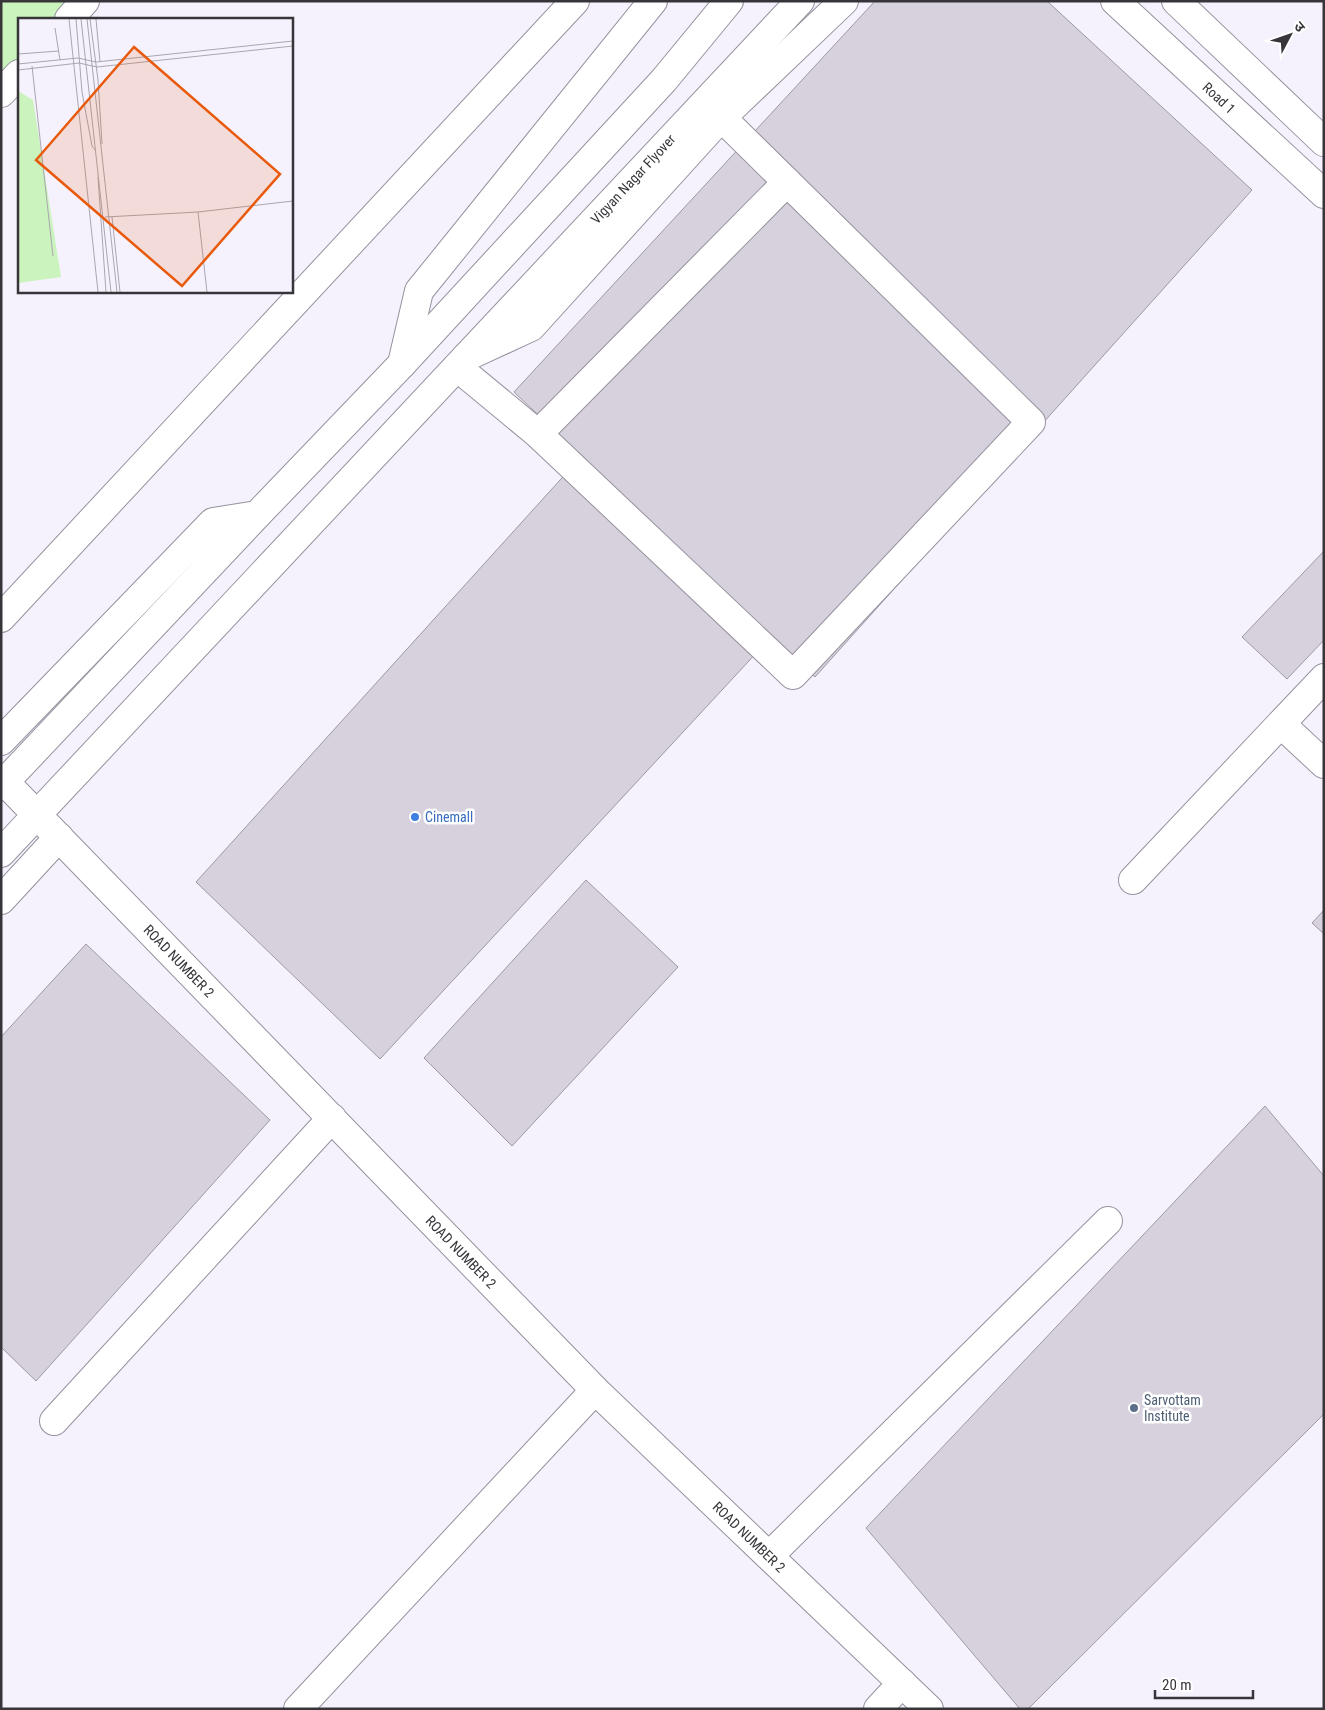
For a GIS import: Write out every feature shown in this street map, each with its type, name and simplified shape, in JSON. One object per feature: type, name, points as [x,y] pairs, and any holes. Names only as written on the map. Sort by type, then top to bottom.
[{"type":"street","points":[[70,18],[85,1]]},
{"type":"street","points":[[1,618],[575,1]]},
{"type":"street","points":[[402,364],[419,291],[653,1]]},
{"type":"street","points":[[3,784],[256,515],[402,364],[664,80],[729,1]]},
{"type":"street","name":"Vigyan Nagar Flyover","points":[[1,853],[800,1]]},
{"type":"street","points":[[721,117],[1031,422],[793,674],[461,362],[531,327],[721,117],[844,1]]},
{"type":"street","name":"Road 1","points":[[1115,1],[1324,194]]},
{"type":"street","points":[[1176,1],[1324,142]]},
{"type":"street","points":[[1,93],[18,75]]},
{"type":"street","points":[[538,434],[787,182]]},
{"type":"street","points":[[1,741],[212,522],[256,515]]},
{"type":"street","points":[[1133,880],[1324,678]]},
{"type":"street","points":[[1281,724],[1324,764]]},
{"type":"street","name":"ROAD NUMBER 2","points":[[3,784],[59,837],[594,1390],[929,1709]]},
{"type":"street","points":[[1,900],[59,837]]},
{"type":"street","points":[[54,1421],[332,1118]]},
{"type":"street","points":[[769,1556],[1108,1221]]},
{"type":"street","points":[[298,1709],[594,1390]]},
{"type":"street","points":[[878,1709],[902,1683]]},
{"type":"green space","points":[[1,1],[74,1],[61,18],[18,18],[18,68],[1,88]]},
{"type":"building","points":[[875,1],[1047,1],[1252,190],[815,677],[514,392]]},
{"type":"building","points":[[570,469],[760,649],[380,1059],[196,882]]},
{"type":"building","points":[[1324,551],[1324,640],[1287,679],[1242,637]]},
{"type":"building","points":[[586,880],[678,967],[512,1146],[424,1058]]},
{"type":"building","points":[[1324,910],[1324,934],[1312,923]]},
{"type":"building","points":[[86,944],[270,1120],[36,1381],[1,1347],[1,1037]]},
{"type":"building","points":[[1265,1106],[1324,1176],[1324,1414],[1028,1709],[1020,1709],[866,1528]]},
{"type":"place","name":"Cinemall","points":[[415,817]]},
{"type":"place","name":"Sarvottam Institute","points":[[1134,1408]]}]
